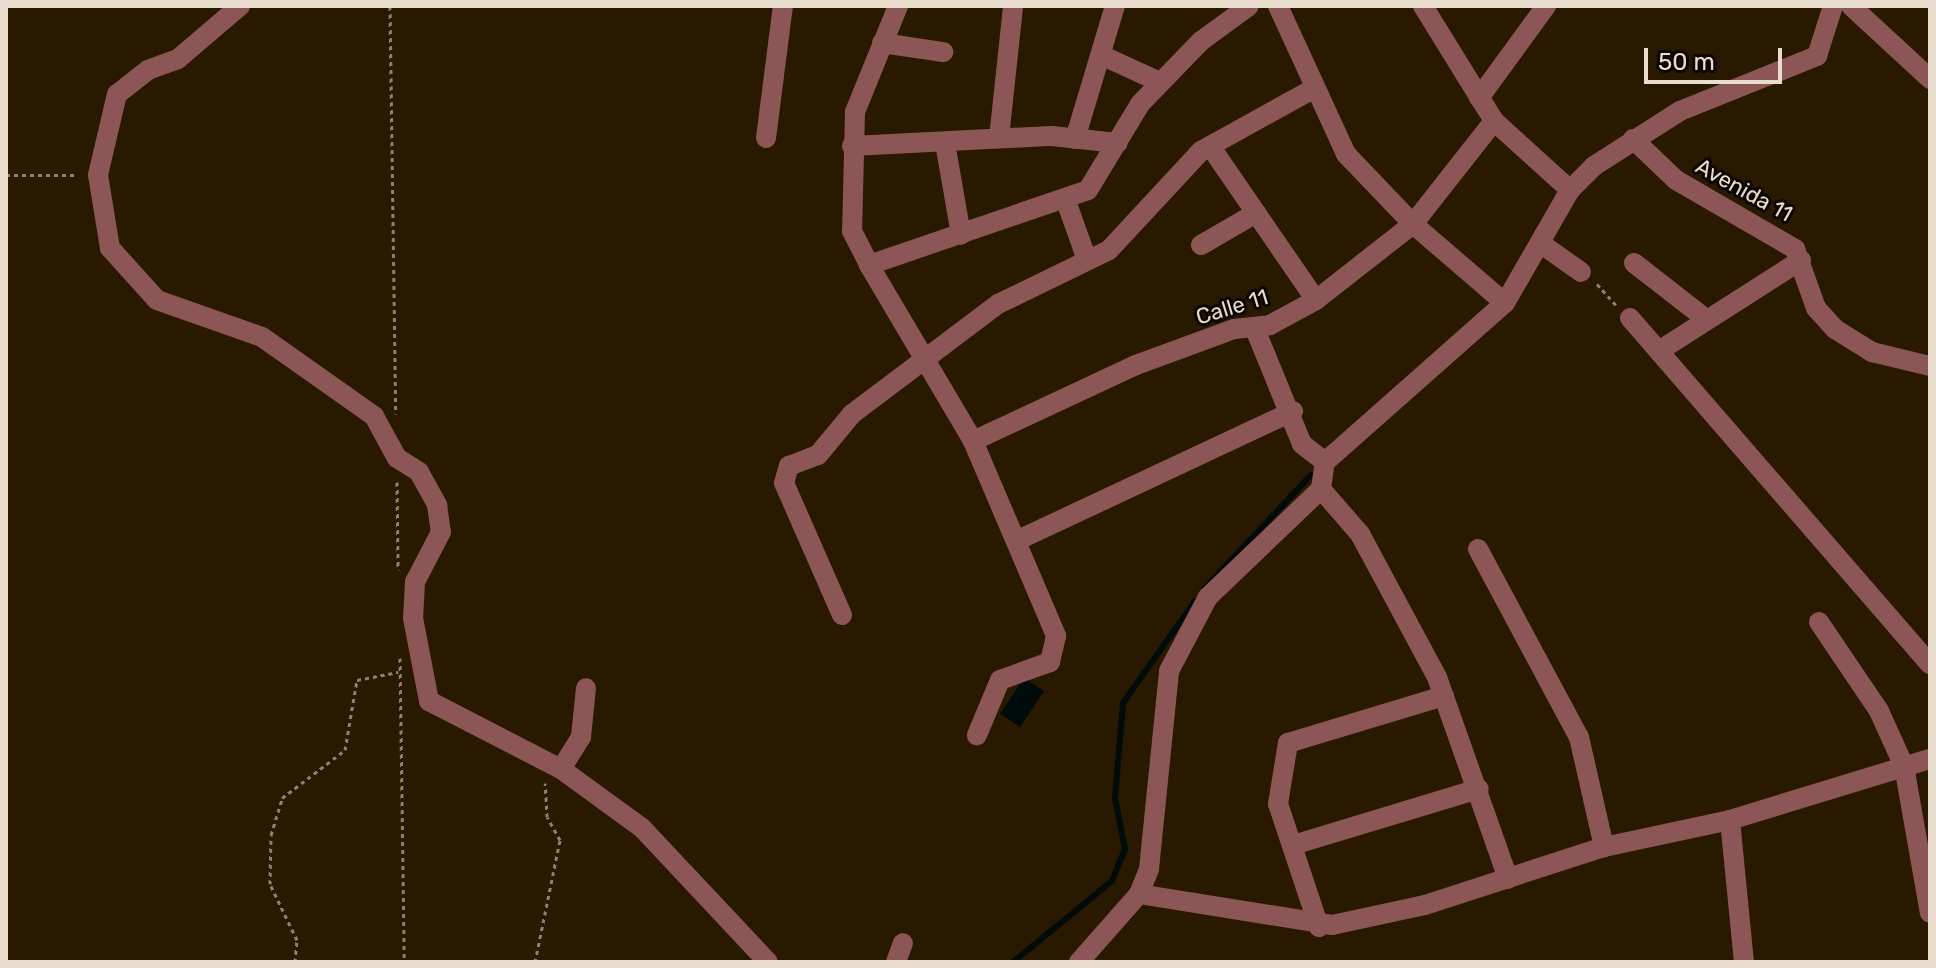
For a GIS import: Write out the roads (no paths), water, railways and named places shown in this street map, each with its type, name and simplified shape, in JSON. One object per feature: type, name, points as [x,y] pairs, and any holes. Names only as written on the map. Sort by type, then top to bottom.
[{"type":"street","points":[[240,6],[178,59],[148,70],[117,94],[98,175],[101,227],[136,282],[189,317],[227,321],[262,337],[349,392],[374,416],[397,458],[419,472],[437,505],[441,532],[415,582],[409,670],[429,701],[553,766],[642,828],[768,962]]},
{"type":"street","points":[[766,138],[783,6]]},
{"type":"street","points":[[898,6],[862,82],[852,146],[852,231],[869,265],[929,357],[973,441],[1054,627],[1055,656],[1000,680],[977,735]]},
{"type":"street","points":[[999,138],[1013,6]]},
{"type":"street","points":[[1075,139],[1115,6]]},
{"type":"street","points":[[869,265],[1066,201],[1102,175],[1118,143],[1160,82],[1249,6]]},
{"type":"street","points":[[1278,6],[1311,90],[1346,154],[1413,224],[1505,303]]},
{"type":"street","points":[[1423,6],[1494,121],[1570,190]]},
{"type":"street","points":[[1479,98],[1546,6]]},
{"type":"street","points":[[1079,962],[1139,894],[1154,830],[1169,671],[1208,597],[1321,489],[1325,462],[1505,303],[1570,190],[1633,139],[1680,111],[1817,56],[1833,6]]},
{"type":"street","points":[[1851,6],[1930,79]]},
{"type":"street","points":[[882,43],[943,52]]},
{"type":"street","points":[[1101,55],[1160,82]]},
{"type":"street","points":[[842,615],[784,473],[818,455],[846,420],[998,304],[1109,250],[1210,146],[1311,90]]},
{"type":"street","name":"Calle 11","points":[[973,441],[1136,365],[1234,329],[1255,329],[1316,300],[1413,224],[1494,121]]},
{"type":"street","points":[[852,146],[999,138],[1118,143]]},
{"type":"street","name":"Avenida 11","points":[[1633,139],[1676,180],[1784,239],[1801,260],[1816,308],[1835,329],[1872,352],[1930,366]]},
{"type":"street","points":[[945,143],[961,235]]},
{"type":"street","points":[[1210,146],[1316,300]]},
{"type":"street","points":[[1066,201],[1087,260]]},
{"type":"street","points":[[1201,245],[1256,213]]},
{"type":"street","points":[[1540,243],[1581,272]]},
{"type":"street","points":[[1662,349],[1801,260]]},
{"type":"street","points":[[1634,263],[1706,319]]},
{"type":"street","points":[[1630,318],[1662,349],[1930,664]]},
{"type":"street","points":[[1255,329],[1293,411],[1302,444],[1325,462]]},
{"type":"street","points":[[1016,541],[1293,411]]},
{"type":"street","points":[[1321,489],[1360,534],[1444,696],[1508,879]]},
{"type":"street","points":[[1478,549],[1579,737],[1604,847]]},
{"type":"street","points":[[1819,622],[1879,711],[1904,766],[1930,913]]},
{"type":"street","points":[[553,766],[581,737],[586,688]]},
{"type":"street","points":[[1319,927],[1278,804],[1288,743],[1444,696]]},
{"type":"street","points":[[1139,894],[1319,927],[1508,879],[1604,847],[1730,820],[1930,759]]},
{"type":"street","points":[[1293,845],[1479,789]]},
{"type":"street","points":[[1730,820],[1744,962]]},
{"type":"waterway","points":[[1204,589],[1311,475]]},
{"type":"waterway","points":[[1013,962],[1112,881],[1125,849],[1115,798],[1123,703],[1195,601]]}]
